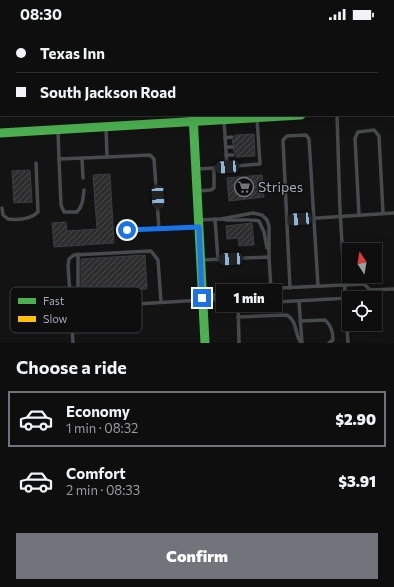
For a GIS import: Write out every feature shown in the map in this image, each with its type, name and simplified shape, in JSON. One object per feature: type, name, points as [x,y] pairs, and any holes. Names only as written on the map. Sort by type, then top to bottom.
[{"type":"street","points":[[0,132],[106,126],[194,118],[224,119],[279,116]]},
{"type":"street","points":[[194,118],[205,343]]},
{"type":"lane","points":[[337,116],[340,216],[345,291]]},
{"type":"lane","points":[[196,169],[260,164],[257,117]]},
{"type":"lane","points":[[224,119],[227,167]]},
{"type":"lane","points":[[106,126],[107,157]]},
{"type":"lane","points":[[58,129],[61,205],[64,212],[77,212],[82,205],[84,190]]},
{"type":"lane","points":[[359,215],[355,138],[358,132],[374,130],[379,136],[383,213]]},
{"type":"lane","points":[[254,136],[258,135]]},
{"type":"lane","points":[[290,288],[283,140],[287,136],[306,135],[308,139],[318,286]]},
{"type":"lane","points":[[225,138],[232,137]]},
{"type":"lane","points":[[254,146],[259,146]]},
{"type":"lane","points":[[226,147],[233,147]]},
{"type":"lane","points":[[255,153],[260,153]]},
{"type":"lane","points":[[59,159],[150,155],[154,159],[159,229]]},
{"type":"lane","points":[[226,155],[233,155]]},
{"type":"lane","points":[[82,158],[83,178]]},
{"type":"lane","points":[[2,208],[3,215],[8,219],[29,218],[38,212],[36,163]]},
{"type":"lane","points":[[197,191],[211,190],[214,188],[214,168]]},
{"type":"lane","points":[[127,230],[159,229],[199,224],[216,219],[253,213],[262,214],[267,220],[269,226],[271,289]]},
{"type":"lane","points":[[287,220],[394,213]]},
{"type":"lane","points":[[216,219],[218,260]]},
{"type":"lane","points":[[221,219],[234,222],[259,221],[264,232],[269,257]]},
{"type":"lane","points":[[70,287],[68,266],[69,259],[74,254],[152,251],[158,260],[161,302]]},
{"type":"lane","points":[[78,254],[78,287]]},
{"type":"lane","points":[[201,260],[269,257]]},
{"type":"lane","points":[[142,303],[203,299],[212,297],[219,291],[364,284],[370,290],[394,289]]},
{"type":"lane","points":[[276,288],[276,302]]},
{"type":"lane","points":[[212,297],[222,305],[342,298]]},
{"type":"lane","points":[[299,301],[301,343]]},
{"type":"lane","points":[[238,304],[239,343]]},
{"type":"lane","points":[[238,317],[287,314],[293,318],[296,336],[301,343]]},
{"type":"lane","points":[[300,321],[325,320],[329,323],[333,332],[333,340],[329,343]]},
{"type":"lane","points":[[348,331],[348,343]]},
{"type":"lane","points":[[72,333],[73,343]]},
{"type":"building","points":[[254,134],[255,156],[236,157],[233,150],[236,147],[232,140],[235,139],[235,135]]},
{"type":"building","points":[[30,170],[32,202],[14,203],[12,171]]},
{"type":"building","points":[[110,174],[114,243],[54,247],[52,223],[66,222],[67,231],[97,229],[93,175]]},
{"type":"building","points":[[262,175],[264,197],[229,201],[227,178]]},
{"type":"building","points":[[252,223],[254,245],[239,246],[238,238],[227,239],[226,226]]},
{"type":"building","points":[[145,255],[147,289],[142,289],[142,287],[81,287],[81,259]]},
{"type":"traffic: fast","points":[[193,116],[205,343]]},
{"type":"traffic: fast","points":[[0,133],[284,116]]},
{"type":"place","name":"Stripes","points":[[244,187]]},
{"type":"route","points":[[127,230],[199,227],[202,298]]}]
